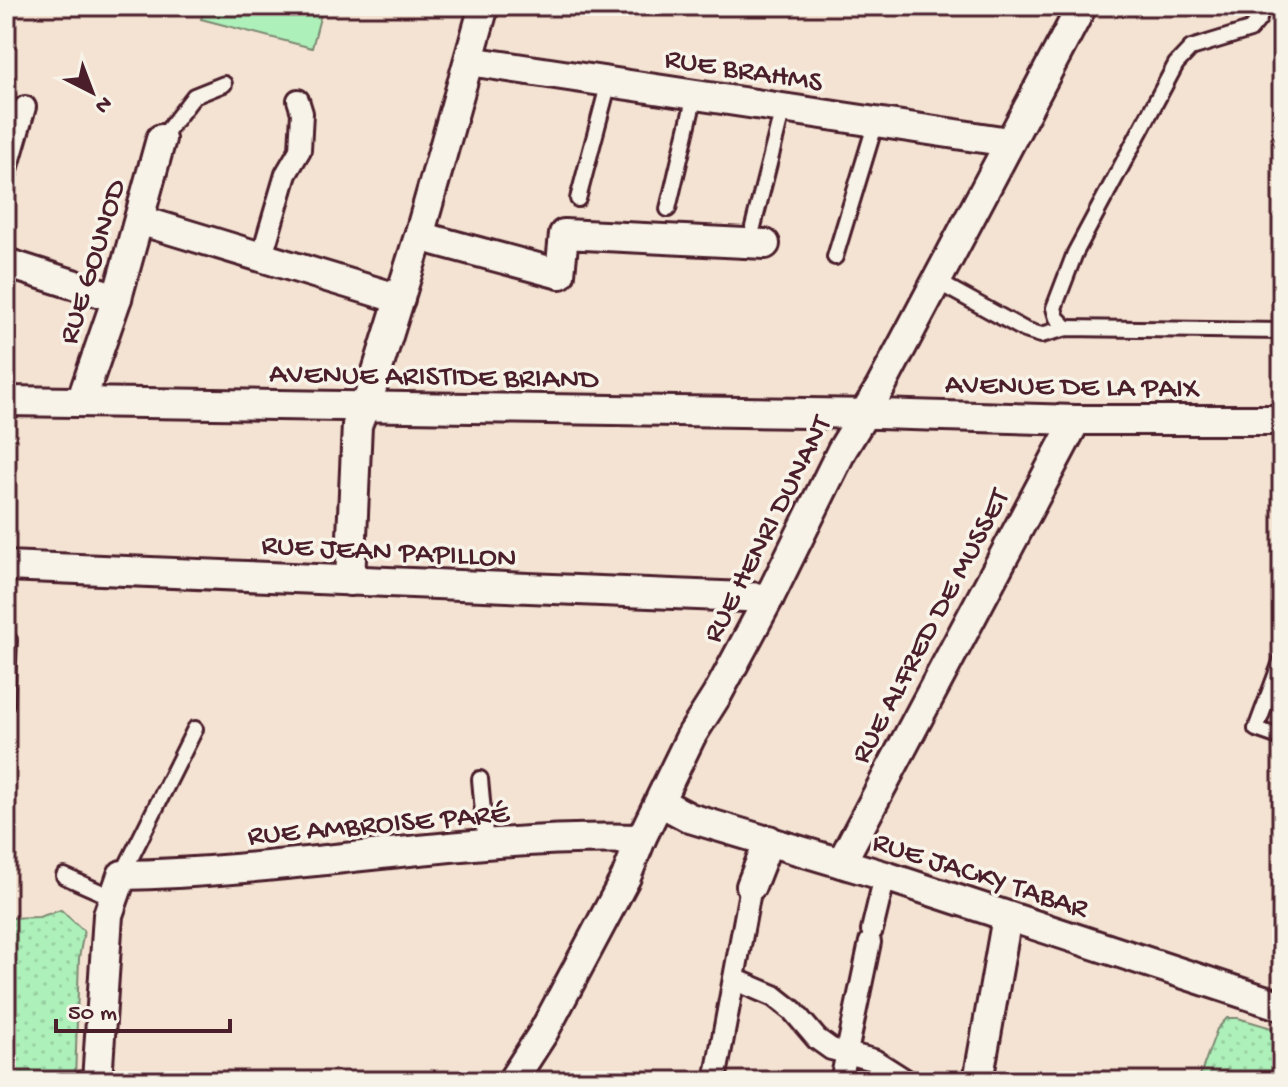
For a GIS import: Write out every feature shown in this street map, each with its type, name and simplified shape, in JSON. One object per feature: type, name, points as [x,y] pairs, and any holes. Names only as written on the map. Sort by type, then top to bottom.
[{"type":"street","points":[[350,581],[357,425],[400,299],[484,6]]},
{"type":"street","name":"RUE HENRI DUNANT","points":[[512,1081],[571,981],[626,877],[691,736],[717,695],[769,598],[842,450],[880,388],[1082,6]]},
{"type":"street","name":"RUE BRAHMS","points":[[469,61],[1009,142]]},
{"type":"street","points":[[262,256],[286,174],[300,150],[302,113],[298,100]]},
{"type":"street","points":[[6,173],[25,107]]},
{"type":"street","name":"RUE GOUNOD","points":[[83,401],[117,298],[161,139]]},
{"type":"street","points":[[139,220],[400,299]]},
{"type":"street","points":[[419,236],[560,274],[564,234],[759,235]]},
{"type":"street","points":[[6,263],[117,298]]},
{"type":"street","name":"AVENUE ARISTIDE BRIAND","points":[[6,401],[862,415]]},
{"type":"street","name":"AVENUE DE LA PAIX","points":[[862,415],[1076,420],[1282,420]]},
{"type":"street","name":"RUE ALFRED DE MUSSET","points":[[841,863],[1076,420]]},
{"type":"street","name":"RUE JEAN PAPILLON","points":[[6,566],[769,598]]},
{"type":"street","name":"RUE JACKY TABAR","points":[[660,802],[690,818],[885,876],[1282,1006]]},
{"type":"street","name":"RUE AMBROISE PARÉ","points":[[119,887],[236,869],[486,844],[641,839]]},
{"type":"street","points":[[715,1081],[751,886],[769,840]]},
{"type":"street","points":[[841,1081],[885,876]]},
{"type":"street","points":[[97,1081],[108,915],[119,887]]},
{"type":"street","points":[[978,1081],[1007,917]]},
{"type":"street","points":[[734,979],[774,996],[831,1049],[874,1060],[907,1081]]},
{"type":"lane","points":[[1067,328],[1057,318],[1054,308],[1075,253],[1176,64],[1191,48],[1250,30],[1259,19],[1255,6]]},
{"type":"lane","points":[[578,199],[609,82]]},
{"type":"lane","points":[[161,139],[194,96],[224,84]]},
{"type":"lane","points":[[668,209],[695,95]]},
{"type":"lane","points":[[759,235],[783,108]]},
{"type":"lane","points":[[835,257],[876,122]]},
{"type":"lane","points":[[936,281],[1025,330],[1041,335],[1067,328],[1282,331]]},
{"type":"lane","points":[[6,704],[9,640]]},
{"type":"lane","points":[[1282,659],[1256,729],[1282,738]]},
{"type":"lane","points":[[64,876],[119,887],[195,729]]},
{"type":"lane","points":[[480,779],[486,844]]},
{"type":"green space","points":[[206,6],[323,6],[312,48],[201,19]]},
{"type":"green space","points":[[61,910],[84,931],[79,958],[75,1081],[6,1081],[6,918],[39,917]]},
{"type":"green space","points":[[1227,1018],[1238,1018],[1282,1031],[1282,1081],[1198,1081],[1217,1029]]}]
